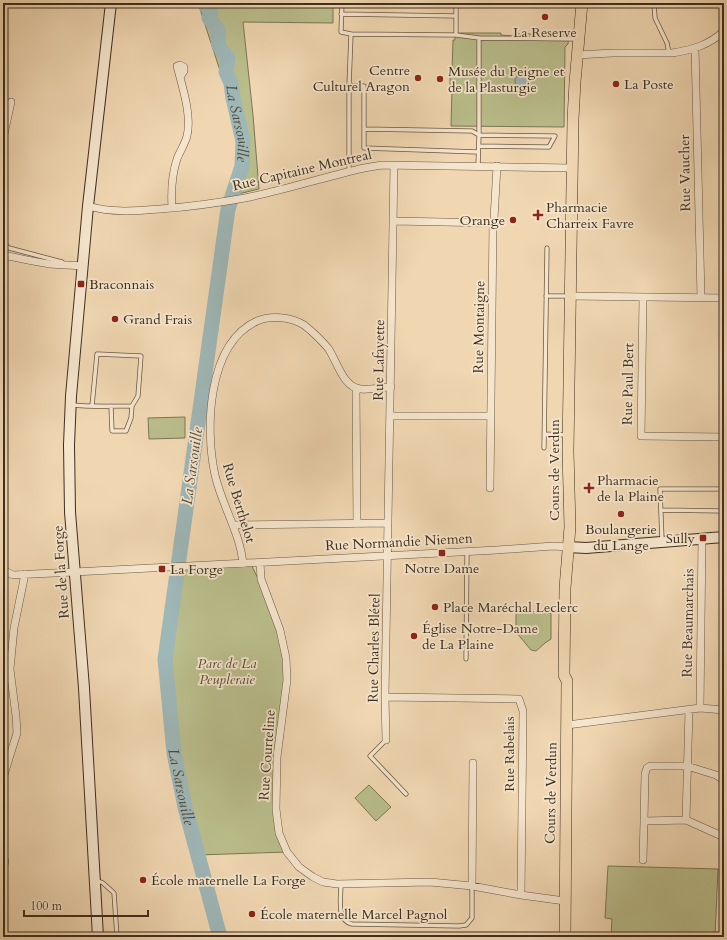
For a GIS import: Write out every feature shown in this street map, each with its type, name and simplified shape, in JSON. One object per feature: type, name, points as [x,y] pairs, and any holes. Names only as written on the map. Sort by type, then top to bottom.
[{"type":"main road","name":"Rue de la Forge","points":[[98,937],[84,688],[74,572],[69,480],[69,445],[82,266],[111,3]]},
{"type":"main road","name":"Cours de Verdun","points":[[565,937],[567,681],[564,675],[566,588],[570,527],[569,435],[572,168],[573,119],[578,39],[582,3]]},
{"type":"main road","name":"Rue Normandie Niemen","points":[[568,547],[586,548],[724,537]]},
{"type":"street","points":[[577,55],[612,52],[669,53],[707,44],[724,31]]},
{"type":"street","name":"Rue Vaucher","points":[[695,48],[701,298]]},
{"type":"street","points":[[172,208],[174,168],[187,137],[188,124],[180,77]]},
{"type":"street","points":[[3,139],[11,102]]},
{"type":"street","name":"Rue Capitaine Montreal","points":[[88,206],[99,210],[113,211],[172,208],[219,202],[241,199],[371,167],[394,165],[572,168]]},
{"type":"street","name":"Rue Lafayette","points":[[388,556],[394,165]]},
{"type":"street","name":"Rue Montaigne","points":[[490,488],[493,223],[497,166]]},
{"type":"street","points":[[394,221],[493,223]]},
{"type":"street","points":[[3,255],[29,261],[82,266]]},
{"type":"street","points":[[571,296],[724,298]]},
{"type":"street","name":"Rue Paul Bert","points":[[643,297],[641,436],[724,437]]},
{"type":"street","name":"Rue Berthelot","points":[[243,564],[239,540],[221,496],[215,475],[210,434],[212,396],[216,379],[232,342],[240,332],[249,325],[262,319],[274,318],[294,320],[303,325],[320,339],[347,381],[356,388]]},
{"type":"street","points":[[357,524],[356,388],[391,387]]},
{"type":"street","points":[[391,416],[491,416]]},
{"type":"street","points":[[233,525],[388,524]]},
{"type":"street","name":"Rue Beaumarchais","points":[[700,708],[702,538]]},
{"type":"street","name":"Rue Normandie Niemen","points":[[3,568],[10,574],[25,574],[173,568],[553,546],[568,547]]},
{"type":"street","name":"Rue Charles Blétel","points":[[386,740],[385,697],[388,556]]},
{"type":"street","name":"Rue Courteline","points":[[260,563],[261,579],[280,630],[286,658],[287,680],[277,757],[276,809],[279,833],[287,852],[299,867],[312,877],[323,882],[341,884],[430,882],[472,886],[565,901]]},
{"type":"street","points":[[3,778],[16,732],[16,716],[10,669],[15,621],[25,574]]},
{"type":"street","name":"Rue Rabelais","points":[[385,697],[519,699],[523,711],[521,895]]},
{"type":"street","points":[[567,725],[700,708],[724,710]]},
{"type":"street","points":[[686,820],[689,710]]},
{"type":"street","points":[[472,886],[473,762]]},
{"type":"street","points":[[644,860],[645,774],[647,768],[654,766],[687,766],[716,775],[724,782]]},
{"type":"street","points":[[644,821],[686,820],[724,837]]},
{"type":"street","points":[[3,854],[5,862],[3,869]]},
{"type":"lane","points":[[342,3],[341,32],[351,34],[456,35],[479,38],[578,39]]},
{"type":"lane","points":[[456,3],[456,35]]},
{"type":"lane","points":[[654,3],[656,18],[668,43],[669,53]]},
{"type":"lane","points":[[710,3],[724,6]]},
{"type":"lane","points":[[341,14],[456,16]]},
{"type":"lane","points":[[349,172],[349,86],[351,34]]},
{"type":"lane","points":[[478,166],[479,38]]},
{"type":"lane","points":[[349,86],[364,86],[364,148],[478,152]]},
{"type":"lane","points":[[364,129],[472,131],[479,135],[555,136],[549,147],[479,146]]},
{"type":"lane","points":[[3,243],[9,248],[67,264]]},
{"type":"lane","points":[[544,448],[547,248]]},
{"type":"lane","points":[[546,296],[571,296]]},
{"type":"lane","points":[[92,406],[97,354],[141,356],[138,396],[132,406],[131,418],[126,431],[112,431],[111,406]]},
{"type":"lane","points":[[71,405],[132,406]]},
{"type":"lane","points":[[544,434],[569,435]]},
{"type":"lane","points":[[662,541],[660,489],[724,489]]},
{"type":"lane","points":[[661,510],[724,511]]},
{"type":"lane","points":[[466,659],[467,552]]},
{"type":"lane","points":[[386,740],[370,756],[406,794]]},
{"type":"lane","points":[[94,879],[103,883],[114,893],[117,937]]},
{"type":"lane","points":[[341,884],[341,916],[347,923],[451,926],[463,926],[471,921],[472,886]]},
{"type":"green space","points":[[198,3],[333,3],[333,23],[243,22],[259,189],[234,195],[242,166],[239,129]]},
{"type":"green space","points":[[455,33],[501,33],[501,35],[513,36],[514,34],[569,34],[568,44],[565,47],[564,127],[451,126],[452,89],[450,89],[450,72],[452,72],[453,40],[455,40]]},
{"type":"green space","points":[[185,417],[185,438],[149,439],[148,418]]},
{"type":"green space","name":"Parc de La Peupleraie","points":[[251,564],[268,600],[286,658],[277,757],[276,809],[287,852],[198,855],[185,807],[174,753],[165,659],[171,618],[185,567]]},
{"type":"green space","points":[[516,610],[551,613],[551,639],[536,651],[531,650],[516,632]]},
{"type":"green space","points":[[369,785],[391,807],[376,821],[355,798]]},
{"type":"green space","points":[[608,866],[718,869],[715,937],[611,937],[612,919],[605,918]]},
{"type":"water","points":[[519,74],[525,74],[529,78],[529,84],[525,88],[519,88],[515,84],[515,78]]},
{"type":"waterway","name":"La Sarsouille","points":[[204,3],[211,13],[209,18],[218,30],[219,46],[228,58],[226,72],[231,83],[243,141],[242,166],[228,209],[165,659],[174,753],[185,807],[220,937]]},
{"type":"place","name":"La Reserve","points":[[545,17]]},
{"type":"place","name":"Centre Culturel Aragon","points":[[418,78]]},
{"type":"place","name":"Musée du Peigne et de la Plasturgie","points":[[440,79]]},
{"type":"place","name":"La Poste","points":[[616,84]]},
{"type":"place","name":"Pharmacie Charreix Favre","points":[[538,215]]},
{"type":"place","name":"Orange","points":[[513,220]]},
{"type":"place","name":"Braconnais","points":[[81,284]]},
{"type":"place","name":"Grand Frais","points":[[115,319]]},
{"type":"place","name":"Pharmacie de la Plaine","points":[[589,488]]},
{"type":"place","name":"Boulangerie du Lange","points":[[621,514]]},
{"type":"place","name":"Sully","points":[[703,538]]},
{"type":"place","name":"Notre Dame","points":[[442,553]]},
{"type":"place","name":"La Forge","points":[[162,569]]},
{"type":"place","name":"Place Maréchal Leclerc","points":[[435,607]]},
{"type":"place","name":"Église Notre-Dame de La Plaine","points":[[414,636]]},
{"type":"place","name":"École maternelle La Forge","points":[[143,880]]},
{"type":"place","name":"École maternelle Marcel Pagnol","points":[[252,914]]}]
